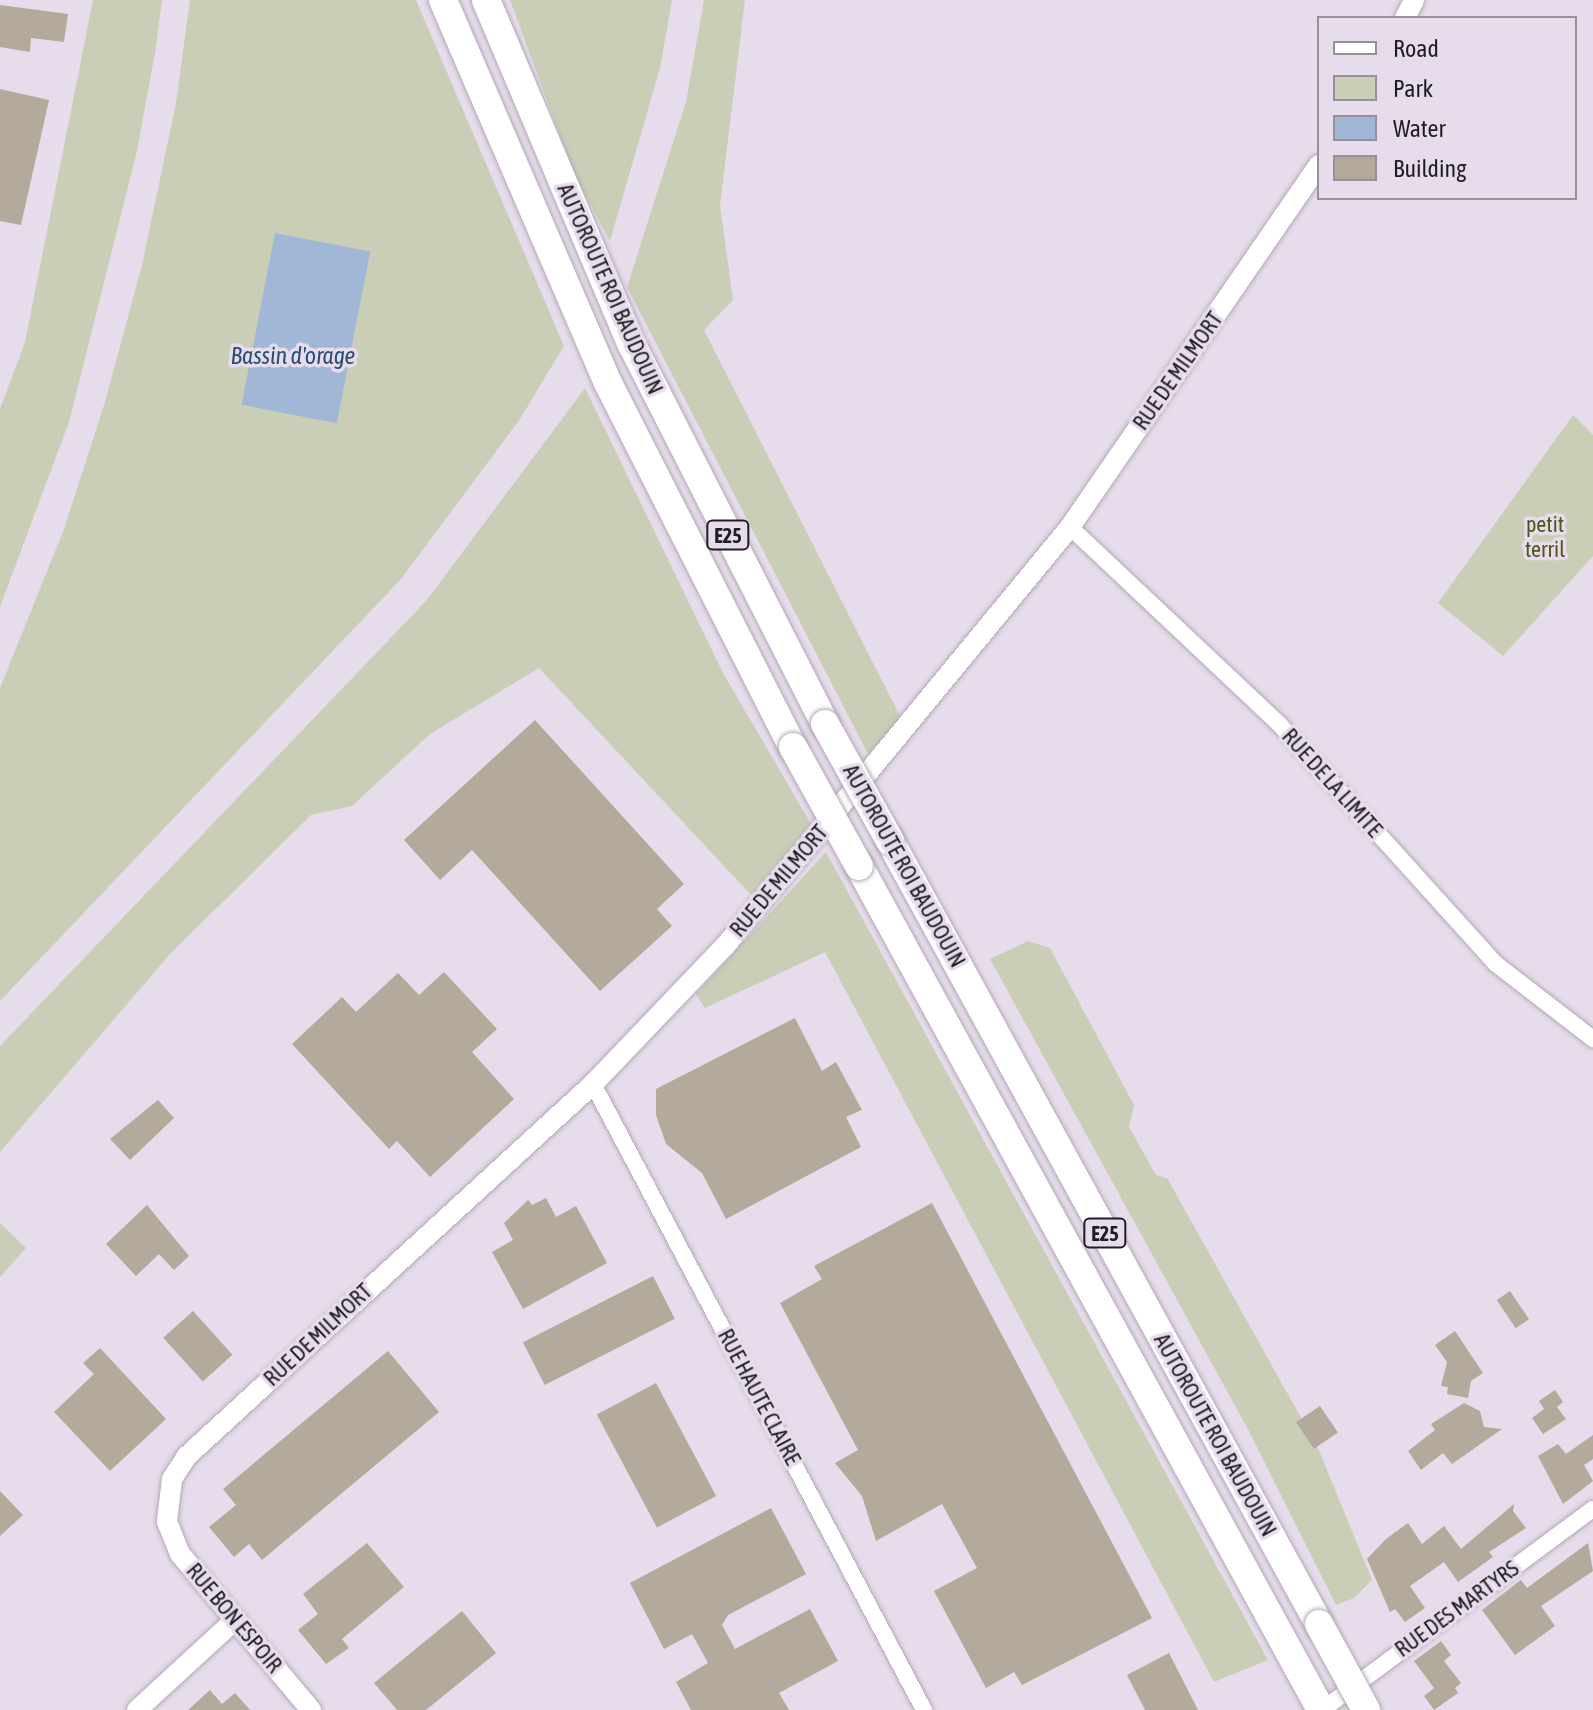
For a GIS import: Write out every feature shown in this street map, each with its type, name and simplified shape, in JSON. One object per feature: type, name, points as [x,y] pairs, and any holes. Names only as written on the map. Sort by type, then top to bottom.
[{"type":"highway","name":"AUTOROUTE ROI BAUDOUIN","points":[[443,0],[551,257],[608,383],[793,747],[1321,1710]]},
{"type":"highway","name":"AUTOROUTE ROI BAUDOUIN","points":[[486,0],[632,345],[825,724],[1366,1710]]},
{"type":"street","name":"RUE DE MILMORT","points":[[167,1521],[172,1479],[187,1456],[593,1084],[789,871],[1070,527],[1317,168]]},
{"type":"street","name":"RUE DE LA LIMITE","points":[[1070,527],[1280,725],[1496,964],[1593,1039]]},
{"type":"street","name":"RUE HAUTE CLAIRE","points":[[593,1084],[924,1710]]},
{"type":"street","name":"RUE DES MARTYRS","points":[[1321,1710],[1593,1509]]},
{"type":"street","name":"RUE BON ESPOIR","points":[[167,1521],[180,1554],[311,1710]]},
{"type":"street","points":[[137,1710],[236,1619]]},
{"type":"green space","points":[[93,0],[162,0],[156,47],[137,151],[69,422],[0,607],[0,409],[25,342]]},
{"type":"green space","points":[[190,0],[416,0],[564,346],[520,419],[401,579],[0,1001],[0,688],[64,529],[105,402],[142,265],[176,103]]},
{"type":"green space","points":[[510,0],[672,0],[660,68],[610,241],[575,176]]},
{"type":"green space","points":[[704,0],[745,0],[720,205],[733,300],[704,330],[901,718],[868,754],[627,287],[686,102]]},
{"type":"green space","points":[[585,388],[723,673],[814,829],[752,896],[539,668],[430,734],[352,806],[311,815],[171,953],[0,1152],[0,1046],[426,601]]},
{"type":"green space","name":"petit terril","points":[[1573,415],[1593,435],[1593,556],[1503,656],[1438,603]]},
{"type":"green space","points":[[826,852],[1268,1660],[1214,1682],[825,952],[705,1008],[696,994]]},
{"type":"green space","points":[[1028,941],[1050,948],[1134,1105],[1129,1127],[1156,1175],[1167,1178],[1318,1448],[1372,1580],[1354,1598],[1336,1605],[1250,1433],[990,959]]},
{"type":"green space","points":[[0,1223],[26,1248],[0,1277]]},
{"type":"water","name":"Bassin d'orage","points":[[275,233],[370,252],[337,423],[242,405]]},
{"type":"building","points":[[0,5],[68,14],[64,42],[31,38],[30,52],[0,47]]},
{"type":"building","points":[[0,89],[49,100],[21,225],[0,221]]},
{"type":"building","points":[[535,720],[684,884],[657,909],[672,926],[600,991],[472,850],[440,880],[404,840]]},
{"type":"building","points":[[444,972],[497,1029],[472,1052],[514,1099],[430,1177],[397,1141],[389,1149],[292,1044],[342,997],[356,1012],[398,973],[419,995]]},
{"type":"building","points":[[795,1018],[822,1071],[836,1062],[862,1110],[846,1117],[861,1147],[726,1219],[702,1173],[666,1144],[656,1115],[656,1089]]},
{"type":"building","points":[[158,1100],[174,1118],[130,1160],[110,1139]]},
{"type":"building","points":[[546,1198],[556,1217],[576,1206],[607,1263],[523,1309],[492,1252],[513,1240],[504,1223],[528,1200],[532,1205]]},
{"type":"building","points":[[932,1203],[1152,1618],[1022,1685],[1014,1672],[986,1688],[934,1591],[977,1568],[942,1504],[876,1541],[862,1496],[835,1463],[858,1450],[780,1303],[822,1279],[814,1266]]},
{"type":"building","points":[[147,1205],[189,1256],[174,1270],[159,1254],[136,1276],[106,1244]]},
{"type":"building","points":[[653,1276],[675,1319],[545,1385],[523,1342]]},
{"type":"building","points":[[1510,1291],[1529,1319],[1516,1328],[1497,1300]]},
{"type":"building","points":[[193,1311],[232,1355],[203,1382],[163,1338]]},
{"type":"building","points":[[1455,1331],[1483,1373],[1471,1381],[1468,1398],[1447,1394],[1448,1387],[1441,1386],[1447,1362],[1435,1345]]},
{"type":"building","points":[[100,1348],[166,1419],[110,1471],[54,1412],[94,1374],[83,1363]]},
{"type":"building","points":[[388,1351],[439,1412],[262,1560],[249,1544],[234,1557],[209,1527],[236,1505],[223,1489]]},
{"type":"building","points":[[656,1383],[716,1496],[657,1527],[597,1414]]},
{"type":"building","points":[[1555,1390],[1563,1402],[1557,1407],[1566,1419],[1543,1434],[1532,1418],[1544,1409],[1539,1401]]},
{"type":"building","points":[[1464,1403],[1480,1411],[1484,1427],[1502,1429],[1452,1464],[1443,1453],[1421,1470],[1408,1451],[1435,1430],[1431,1424]]},
{"type":"building","points":[[1320,1406],[1338,1433],[1314,1449],[1296,1422]]},
{"type":"building","points":[[1593,1435],[1593,1459],[1584,1465],[1593,1481],[1563,1504],[1538,1456],[1558,1444],[1566,1454]]},
{"type":"building","points":[[0,1491],[23,1515],[0,1536]]},
{"type":"building","points":[[1514,1504],[1513,1511],[1526,1528],[1489,1552],[1493,1557],[1458,1582],[1444,1562],[1410,1586],[1425,1608],[1405,1622],[1395,1609],[1390,1612],[1367,1559],[1386,1539],[1408,1523],[1422,1544],[1444,1526],[1461,1549]]},
{"type":"building","points":[[771,1508],[806,1574],[728,1615],[722,1625],[735,1649],[810,1609],[838,1661],[779,1693],[789,1710],[691,1710],[676,1682],[708,1663],[692,1634],[664,1649],[630,1583]]},
{"type":"building","points":[[367,1543],[404,1587],[342,1639],[349,1648],[326,1664],[298,1630],[318,1614],[303,1594]]},
{"type":"building","points":[[1588,1543],[1593,1571],[1541,1606],[1555,1626],[1515,1655],[1482,1610],[1521,1580],[1527,1588]]},
{"type":"building","points":[[462,1611],[496,1653],[426,1710],[397,1710],[374,1683]]},
{"type":"building","points":[[1441,1641],[1451,1655],[1444,1661],[1461,1683],[1455,1688],[1458,1693],[1434,1710],[1424,1696],[1434,1688],[1414,1661]]},
{"type":"building","points":[[1169,1653],[1198,1710],[1145,1710],[1127,1675]]},
{"type":"building","points":[[210,1690],[222,1704],[235,1693],[250,1710],[188,1710]]}]
